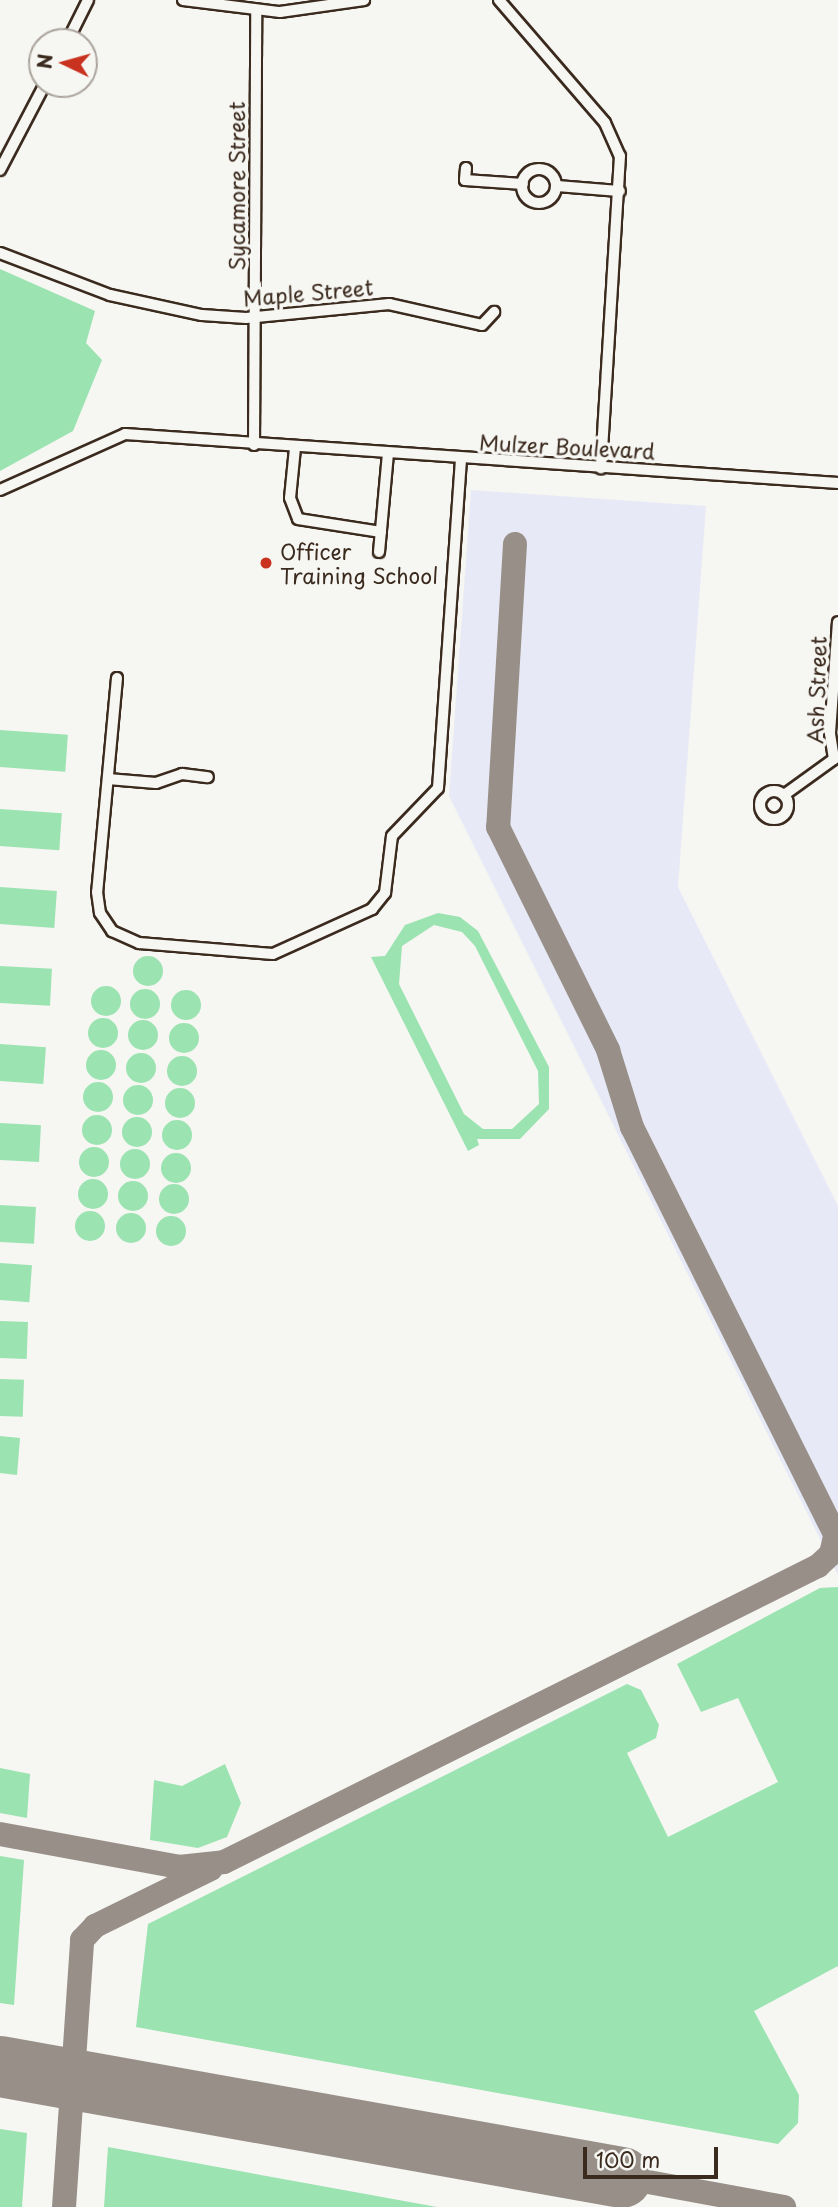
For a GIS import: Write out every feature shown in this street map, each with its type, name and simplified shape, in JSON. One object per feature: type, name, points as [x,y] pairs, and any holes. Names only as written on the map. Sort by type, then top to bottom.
[{"type":"street","points":[[74,28],[88,0]]},
{"type":"street","points":[[183,0],[256,12],[364,0]]},
{"type":"street","points":[[499,0],[611,131],[620,156],[620,191],[601,468]]},
{"type":"street","name":"Sycamore Street","points":[[254,445],[256,12]]},
{"type":"street","points":[[0,170],[38,98]]},
{"type":"street","points":[[466,168],[465,180],[523,184],[538,169],[552,175],[556,186]]},
{"type":"street","points":[[523,184],[527,197],[538,202],[556,186],[620,191]]},
{"type":"street","name":"Maple Street","points":[[0,253],[134,301],[254,318],[389,304],[482,326],[494,312]]},
{"type":"street","name":"Mulzer Boulevard","points":[[0,490],[117,434],[838,483]]},
{"type":"street","points":[[295,448],[290,498],[298,519],[381,532]]},
{"type":"street","points":[[379,552],[388,454]]},
{"type":"street","points":[[117,678],[97,903],[119,936],[279,953],[378,904],[392,836],[438,788],[461,459]]},
{"type":"street","name":"Ash Street","points":[[836,760],[830,733],[838,622]]},
{"type":"street","points":[[784,795],[836,760]]},
{"type":"street","points":[[108,779],[156,783],[182,774],[208,777]]},
{"type":"shaded area","points":[[471,490],[706,506],[678,887],[838,1206],[838,1575],[449,796]]},
{"type":"green space","points":[[0,269],[95,311],[86,343],[102,360],[73,431],[0,471]]},
{"type":"green space","points":[[0,730],[68,735],[65,772],[0,767]]},
{"type":"green space","points":[[0,809],[62,813],[59,850],[0,846]]},
{"type":"green space","points":[[0,887],[57,891],[54,928],[0,924]]},
{"type":"green space","points":[[438,913],[460,917],[478,931],[549,1067],[549,1109],[520,1139],[477,1139],[479,1145],[468,1151],[371,957],[385,956],[405,925]],"holes":[[[434,925],[462,932],[475,946],[538,1071],[539,1104],[512,1129],[483,1129],[464,1114],[399,984],[402,946]]]},
{"type":"green space","points":[[148,956],[154,957],[162,965],[162,977],[154,985],[148,986],[142,985],[134,977],[133,971],[134,965],[142,957]]},
{"type":"green space","points":[[0,966],[52,969],[50,1006],[0,1003]]},
{"type":"green space","points":[[106,986],[112,987],[120,995],[120,1007],[112,1015],[106,1016],[100,1015],[92,1007],[91,1001],[92,995],[100,987]]},
{"type":"green space","points":[[145,989],[151,990],[159,998],[159,1010],[151,1018],[145,1019],[139,1018],[131,1010],[130,1004],[131,998],[139,990]]},
{"type":"green space","points":[[186,990],[192,991],[200,999],[200,1011],[192,1019],[186,1020],[180,1019],[172,1011],[171,1005],[172,999],[180,991]]},
{"type":"green space","points":[[103,1018],[109,1019],[117,1027],[117,1039],[109,1047],[103,1048],[97,1047],[89,1039],[88,1033],[89,1027],[97,1019]]},
{"type":"green space","points":[[143,1020],[149,1021],[157,1029],[157,1041],[149,1049],[143,1050],[137,1049],[129,1041],[128,1035],[129,1029],[137,1021]]},
{"type":"green space","points":[[184,1023],[190,1024],[198,1032],[198,1044],[190,1052],[184,1053],[178,1052],[170,1044],[169,1038],[170,1032],[178,1024]]},
{"type":"green space","points":[[0,1044],[46,1047],[43,1084],[0,1081]]},
{"type":"green space","points":[[101,1050],[107,1051],[115,1059],[115,1071],[107,1079],[101,1080],[95,1079],[87,1071],[86,1065],[87,1059],[95,1051]]},
{"type":"green space","points":[[141,1053],[147,1054],[155,1062],[155,1074],[147,1082],[141,1083],[135,1082],[127,1074],[126,1068],[127,1062],[135,1054]]},
{"type":"green space","points":[[182,1056],[188,1057],[196,1065],[196,1077],[188,1085],[182,1086],[176,1085],[168,1077],[167,1071],[168,1065],[176,1057]]},
{"type":"green space","points":[[98,1082],[104,1083],[112,1091],[112,1103],[104,1111],[98,1112],[92,1111],[84,1103],[83,1097],[84,1091],[92,1083]]},
{"type":"green space","points":[[138,1085],[144,1086],[152,1094],[152,1106],[144,1114],[138,1115],[132,1114],[124,1106],[123,1100],[124,1094],[132,1086]]},
{"type":"green space","points":[[180,1088],[186,1089],[194,1097],[194,1109],[186,1117],[180,1118],[174,1117],[166,1109],[165,1103],[166,1097],[174,1089]]},
{"type":"green space","points":[[97,1115],[103,1116],[111,1124],[111,1136],[103,1144],[97,1145],[91,1144],[83,1136],[82,1130],[83,1124],[91,1116]]},
{"type":"green space","points":[[137,1117],[143,1118],[151,1126],[151,1138],[143,1146],[137,1147],[131,1146],[123,1138],[122,1132],[123,1126],[131,1118]]},
{"type":"green space","points":[[177,1120],[183,1121],[191,1129],[191,1141],[183,1149],[177,1150],[171,1149],[163,1141],[162,1135],[163,1129],[171,1121]]},
{"type":"green space","points":[[0,1123],[41,1125],[39,1162],[0,1160]]},
{"type":"green space","points":[[94,1147],[100,1148],[108,1156],[108,1168],[100,1176],[94,1177],[88,1176],[80,1168],[79,1162],[80,1156],[88,1148]]},
{"type":"green space","points":[[135,1149],[141,1150],[149,1158],[149,1170],[141,1178],[135,1179],[129,1178],[121,1170],[120,1164],[121,1158],[129,1150]]},
{"type":"green space","points":[[176,1153],[182,1154],[190,1162],[190,1174],[182,1182],[176,1183],[170,1182],[162,1174],[161,1168],[162,1162],[170,1154]]},
{"type":"green space","points":[[93,1179],[99,1180],[107,1188],[107,1200],[99,1208],[93,1209],[87,1208],[79,1200],[78,1194],[79,1188],[87,1180]]},
{"type":"green space","points":[[133,1181],[139,1182],[147,1190],[147,1202],[139,1210],[133,1211],[127,1210],[119,1202],[118,1196],[119,1190],[127,1182]]},
{"type":"green space","points":[[174,1184],[180,1185],[188,1193],[188,1205],[180,1213],[174,1214],[168,1213],[160,1205],[159,1199],[160,1193],[168,1185]]},
{"type":"green space","points":[[0,1205],[36,1207],[34,1244],[0,1242]]},
{"type":"green space","points":[[90,1211],[96,1212],[104,1220],[104,1232],[96,1240],[90,1241],[84,1240],[76,1232],[75,1226],[76,1220],[84,1212]]},
{"type":"green space","points":[[131,1213],[137,1214],[145,1222],[145,1234],[137,1242],[131,1243],[125,1242],[117,1234],[116,1228],[117,1222],[125,1214]]},
{"type":"green space","points":[[171,1216],[177,1217],[185,1225],[185,1237],[177,1245],[171,1246],[165,1245],[157,1237],[156,1231],[157,1225],[165,1217]]},
{"type":"green space","points":[[0,1263],[32,1265],[29,1302],[0,1300]]},
{"type":"green space","points":[[0,1321],[28,1322],[27,1359],[0,1358]]},
{"type":"green space","points":[[0,1379],[24,1380],[23,1417],[0,1416]]},
{"type":"green space","points":[[0,1436],[20,1438],[17,1475],[0,1473]]},
{"type":"green space","points":[[838,1587],[838,1966],[754,2011],[799,2095],[798,2123],[778,2144],[136,2027],[148,1924],[627,1684],[641,1690],[659,1725],[656,1738],[627,1753],[668,1837],[778,1782],[738,1698],[701,1712],[677,1664],[820,1588]]},
{"type":"green space","points":[[225,1764],[241,1803],[227,1837],[198,1848],[150,1840],[154,1780],[182,1786]]},
{"type":"green space","points":[[0,1768],[30,1774],[27,1818],[0,1813]]},
{"type":"green space","points":[[0,1856],[24,1860],[14,2005],[0,2003]]},
{"type":"green space","points":[[0,2129],[27,2133],[22,2207],[0,2207]]},
{"type":"green space","points":[[108,2147],[437,2207],[104,2207]]},
{"type":"taxiway","points":[[515,544],[498,827],[608,1050],[632,1127],[838,1541]]},
{"type":"taxiway","points":[[0,1834],[179,1867],[224,1862],[818,1566],[831,1554],[835,1536]]},
{"type":"taxiway","points":[[64,2207],[82,1940],[95,1926],[211,1869]]},
{"type":"taxiway","points":[[621,2177],[784,2207]]},
{"type":"runway","points":[[0,2066],[621,2177]]},
{"type":"place","name":"Officer Training School","points":[[266,563]]}]
